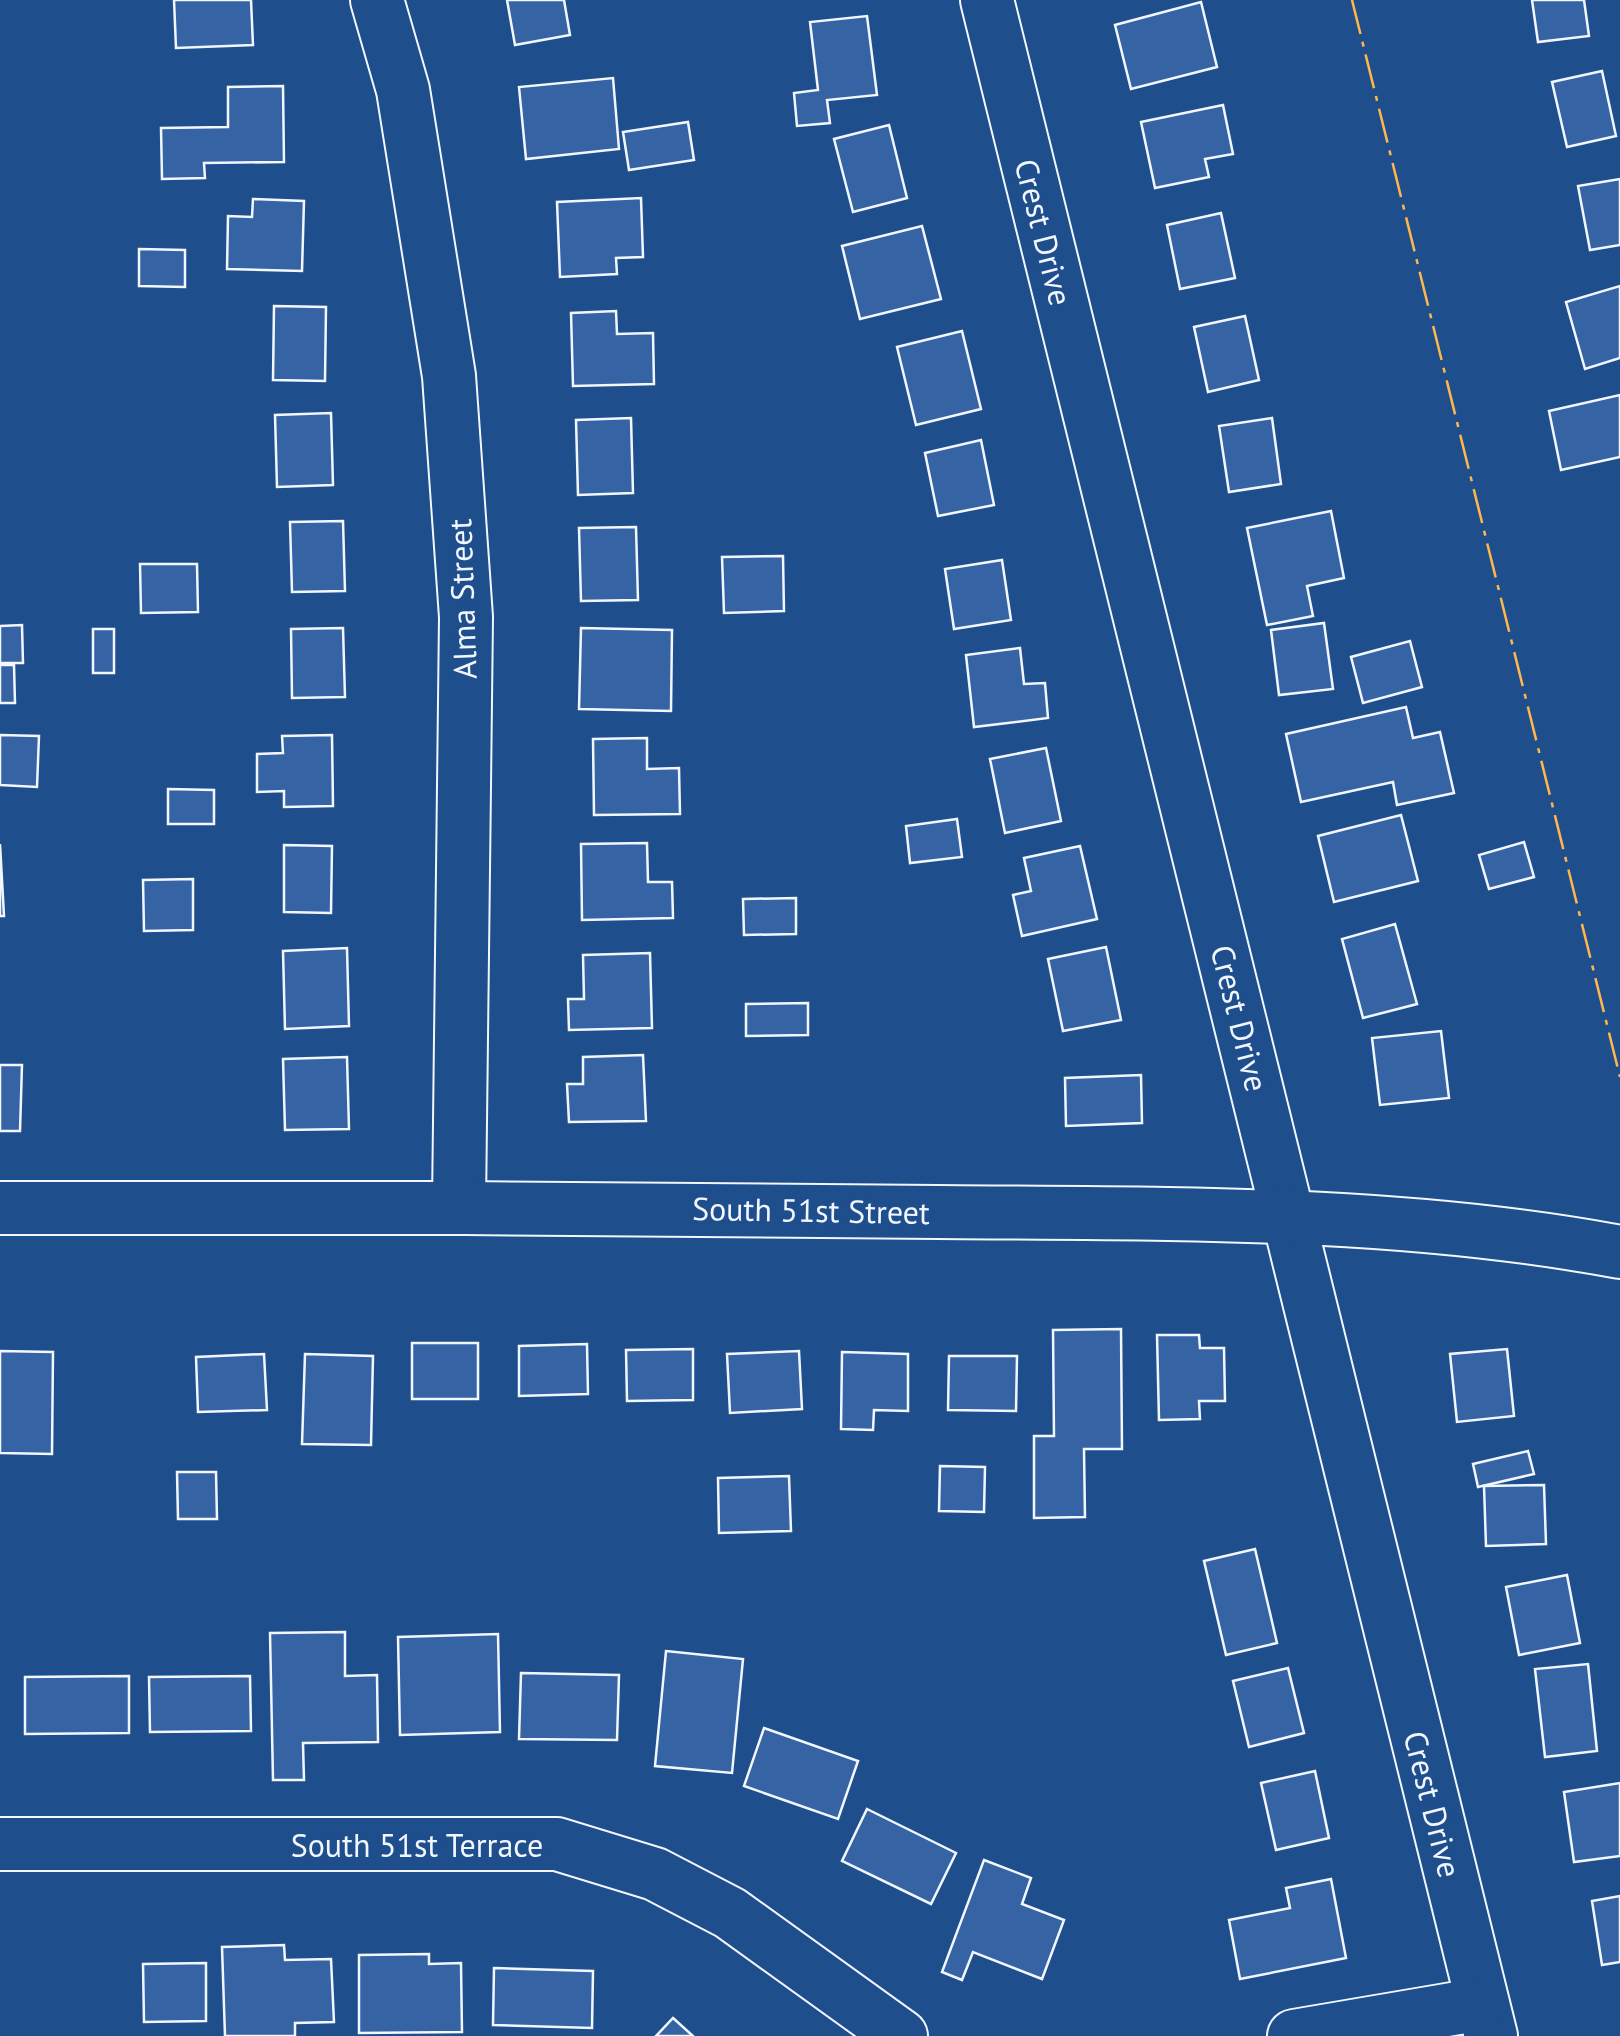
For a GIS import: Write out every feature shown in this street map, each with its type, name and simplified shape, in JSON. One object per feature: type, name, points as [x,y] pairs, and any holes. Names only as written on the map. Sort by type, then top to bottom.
[{"type":"street","name":"Alma Street","points":[[377,0],[403,90],[449,376],[464,580],[459,1206]]},
{"type":"street","name":"Crest Drive","points":[[987,0],[1486,2020]]},
{"type":"street","name":"South 51st Street","points":[[0,1208],[459,1206],[1290,1217],[1536,1236],[1620,1252]]},
{"type":"street","name":"South 51st Terrace","points":[[0,1844],[557,1844],[655,1874],[730,1913],[901,2036]]},
{"type":"street","points":[[1294,2036],[1486,2020]]},
{"type":"building","points":[[174,0],[251,0],[253,45],[176,48]]},
{"type":"building","points":[[507,0],[564,0],[570,35],[515,45]]},
{"type":"building","points":[[1532,0],[1584,0],[1589,36],[1538,42]]},
{"type":"building","points":[[1201,2],[1217,67],[1131,89],[1115,25]]},
{"type":"building","points":[[867,16],[877,95],[827,100],[830,123],[797,126],[794,93],[818,90],[810,22]]},
{"type":"building","points":[[1602,71],[1616,136],[1567,147],[1552,82]]},
{"type":"building","points":[[613,78],[619,149],[526,159],[519,87]]},
{"type":"building","points":[[283,86],[284,162],[204,163],[205,178],[162,179],[161,128],[228,127],[228,87]]},
{"type":"building","points":[[1223,105],[1233,154],[1205,159],[1209,177],[1155,188],[1141,122]]},
{"type":"building","points":[[688,122],[694,160],[629,170],[623,132]]},
{"type":"building","points":[[889,125],[907,198],[853,212],[834,139]]},
{"type":"building","points":[[1620,179],[1620,245],[1590,250],[1578,186]]},
{"type":"building","points":[[641,198],[643,257],[616,258],[617,274],[560,277],[557,202]]},
{"type":"building","points":[[253,199],[304,201],[302,271],[227,269],[228,216],[252,217]]},
{"type":"building","points":[[1221,213],[1235,278],[1180,289],[1167,225]]},
{"type":"building","points":[[922,226],[941,299],[860,319],[842,246]]},
{"type":"building","points":[[139,249],[185,250],[185,287],[139,286]]},
{"type":"building","points":[[1620,286],[1620,358],[1585,369],[1566,302]]},
{"type":"building","points":[[274,306],[326,307],[325,381],[273,380]]},
{"type":"building","points":[[616,311],[617,334],[653,333],[654,384],[573,386],[571,313]]},
{"type":"building","points":[[1245,316],[1259,380],[1208,392],[1194,327]]},
{"type":"building","points":[[962,331],[981,409],[916,425],[897,347]]},
{"type":"building","points":[[1620,395],[1620,457],[1561,470],[1549,411]]},
{"type":"building","points":[[331,413],[333,485],[277,487],[275,415]]},
{"type":"building","points":[[631,418],[633,493],[578,495],[576,420]]},
{"type":"building","points":[[1272,418],[1281,484],[1229,492],[1219,426]]},
{"type":"building","points":[[981,440],[994,505],[938,516],[925,453]]},
{"type":"building","points":[[1331,511],[1344,578],[1307,586],[1313,616],[1267,625],[1247,528]]},
{"type":"building","points":[[343,521],[345,591],[292,592],[290,522]]},
{"type":"building","points":[[636,527],[638,600],[581,601],[579,528]]},
{"type":"building","points":[[783,556],[784,611],[724,613],[722,557]]},
{"type":"building","points":[[1002,560],[1011,620],[954,629],[945,569]]},
{"type":"building","points":[[140,564],[197,564],[198,612],[141,613]]},
{"type":"building","points":[[1324,623],[1333,689],[1279,695],[1271,630]]},
{"type":"building","points":[[22,625],[23,663],[0,663],[0,626]]},
{"type":"building","points":[[343,628],[345,697],[292,698],[291,629]]},
{"type":"building","points":[[581,628],[672,630],[671,711],[579,709]]},
{"type":"building","points":[[93,629],[114,629],[114,673],[93,673]]},
{"type":"building","points":[[1410,641],[1422,687],[1363,703],[1351,657]]},
{"type":"building","points":[[1020,648],[1024,684],[1045,683],[1048,718],[974,727],[966,655]]},
{"type":"building","points":[[0,665],[14,665],[15,703],[0,703]]},
{"type":"building","points":[[1406,707],[1413,738],[1440,732],[1454,793],[1397,805],[1393,782],[1301,802],[1286,734]]},
{"type":"building","points":[[0,735],[39,736],[37,787],[0,785]]},
{"type":"building","points":[[332,735],[333,806],[284,807],[284,791],[257,792],[257,754],[283,753],[282,736]]},
{"type":"building","points":[[647,738],[647,769],[679,768],[680,814],[594,815],[593,739]]},
{"type":"building","points":[[1046,748],[1061,821],[1005,833],[990,759]]},
{"type":"building","points":[[168,789],[214,790],[214,824],[168,824]]},
{"type":"building","points":[[1401,815],[1418,881],[1334,902],[1318,836]]},
{"type":"building","points":[[957,819],[962,857],[910,863],[906,826]]},
{"type":"building","points":[[1524,842],[1534,877],[1489,889],[1479,855]]},
{"type":"building","points":[[647,843],[648,882],[672,882],[673,918],[582,920],[581,844]]},
{"type":"building","points":[[0,844],[4,916],[0,916]]},
{"type":"building","points":[[284,845],[332,846],[331,913],[284,912]]},
{"type":"building","points":[[1080,846],[1097,919],[1022,936],[1013,895],[1031,891],[1024,858]]},
{"type":"building","points":[[193,879],[193,930],[144,931],[143,880]]},
{"type":"building","points":[[796,898],[796,934],[744,935],[743,899]]},
{"type":"building","points":[[1395,924],[1417,1004],[1363,1018],[1342,939]]},
{"type":"building","points":[[1106,947],[1121,1020],[1063,1031],[1048,959]]},
{"type":"building","points":[[347,948],[349,1026],[285,1029],[283,951]]},
{"type":"building","points":[[650,953],[652,1028],[569,1030],[568,999],[584,999],[583,955]]},
{"type":"building","points":[[808,1003],[808,1035],[746,1036],[746,1004]]},
{"type":"building","points":[[1441,1031],[1449,1098],[1380,1105],[1372,1038]]},
{"type":"building","points":[[643,1055],[646,1121],[569,1122],[567,1084],[583,1084],[583,1057]]},
{"type":"building","points":[[347,1057],[349,1129],[285,1130],[283,1059]]},
{"type":"building","points":[[0,1065],[22,1065],[20,1131],[0,1131]]},
{"type":"building","points":[[1141,1075],[1142,1123],[1066,1126],[1065,1078]]},
{"type":"building","points":[[1121,1329],[1122,1449],[1084,1449],[1085,1517],[1034,1518],[1034,1436],[1054,1436],[1053,1330]]},
{"type":"building","points":[[1157,1335],[1199,1335],[1200,1348],[1224,1348],[1225,1401],[1199,1401],[1200,1419],[1159,1420]]},
{"type":"building","points":[[412,1343],[478,1343],[478,1399],[412,1399]]},
{"type":"building","points":[[587,1344],[588,1394],[519,1396],[519,1346]]},
{"type":"building","points":[[693,1349],[693,1400],[627,1401],[626,1350]]},
{"type":"building","points":[[1507,1349],[1514,1416],[1457,1422],[1450,1354]]},
{"type":"building","points":[[0,1351],[53,1352],[52,1454],[0,1453]]},
{"type":"building","points":[[799,1351],[802,1409],[730,1413],[727,1354]]},
{"type":"building","points":[[842,1352],[908,1354],[908,1411],[874,1410],[873,1430],[841,1429]]},
{"type":"building","points":[[264,1354],[267,1410],[198,1412],[196,1357]]},
{"type":"building","points":[[305,1354],[373,1356],[371,1445],[302,1444]]},
{"type":"building","points":[[949,1356],[1017,1356],[1016,1411],[948,1410]]},
{"type":"building","points":[[1528,1451],[1534,1474],[1478,1487],[1473,1464]]},
{"type":"building","points":[[940,1466],[985,1467],[984,1512],[939,1511]]},
{"type":"building","points":[[177,1472],[216,1472],[217,1519],[178,1519]]},
{"type":"building","points":[[789,1476],[791,1531],[719,1533],[718,1478]]},
{"type":"building","points":[[1544,1485],[1546,1544],[1486,1546],[1484,1486]]},
{"type":"building","points":[[1255,1549],[1277,1643],[1226,1655],[1204,1561]]},
{"type":"building","points":[[1567,1575],[1580,1643],[1519,1655],[1506,1587]]},
{"type":"building","points":[[345,1632],[345,1676],[377,1675],[378,1742],[303,1743],[304,1780],[273,1780],[270,1633]]},
{"type":"building","points":[[498,1634],[500,1732],[400,1735],[398,1637]]},
{"type":"building","points":[[666,1651],[743,1659],[732,1773],[655,1766]]},
{"type":"building","points":[[1588,1664],[1597,1751],[1545,1757],[1535,1669]]},
{"type":"building","points":[[1288,1668],[1304,1733],[1249,1747],[1233,1681]]},
{"type":"building","points":[[521,1673],[619,1675],[617,1740],[519,1739]]},
{"type":"building","points":[[129,1676],[129,1733],[25,1734],[25,1677]]},
{"type":"building","points":[[250,1676],[251,1731],[150,1732],[149,1677]]},
{"type":"building","points":[[764,1728],[858,1761],[838,1819],[744,1786]]},
{"type":"building","points":[[1315,1771],[1329,1838],[1276,1850],[1261,1783]]},
{"type":"building","points":[[1620,1783],[1620,1856],[1574,1862],[1564,1792]]},
{"type":"building","points":[[867,1809],[956,1853],[931,1904],[842,1861]]},
{"type":"building","points":[[984,1860],[1031,1878],[1022,1904],[1064,1920],[1042,1979],[973,1952],[962,1980],[942,1972]]},
{"type":"building","points":[[1331,1879],[1346,1958],[1240,1979],[1229,1920],[1290,1908],[1286,1888]]},
{"type":"building","points":[[1620,1896],[1620,1962],[1602,1965],[1592,1901]]},
{"type":"building","points":[[284,1945],[285,1960],[331,1959],[334,2022],[295,2023],[295,2036],[225,2036],[222,1947]]},
{"type":"building","points":[[429,1954],[429,1964],[461,1963],[462,2032],[359,2033],[359,1955]]},
{"type":"building","points":[[206,1963],[206,2021],[144,2022],[143,1964]]},
{"type":"building","points":[[494,1968],[593,1971],[592,2028],[493,2025]]},
{"type":"building","points":[[673,2018],[693,2036],[656,2036]]},
{"type":"power","points":[[1352,0],[1620,1077]]}]
